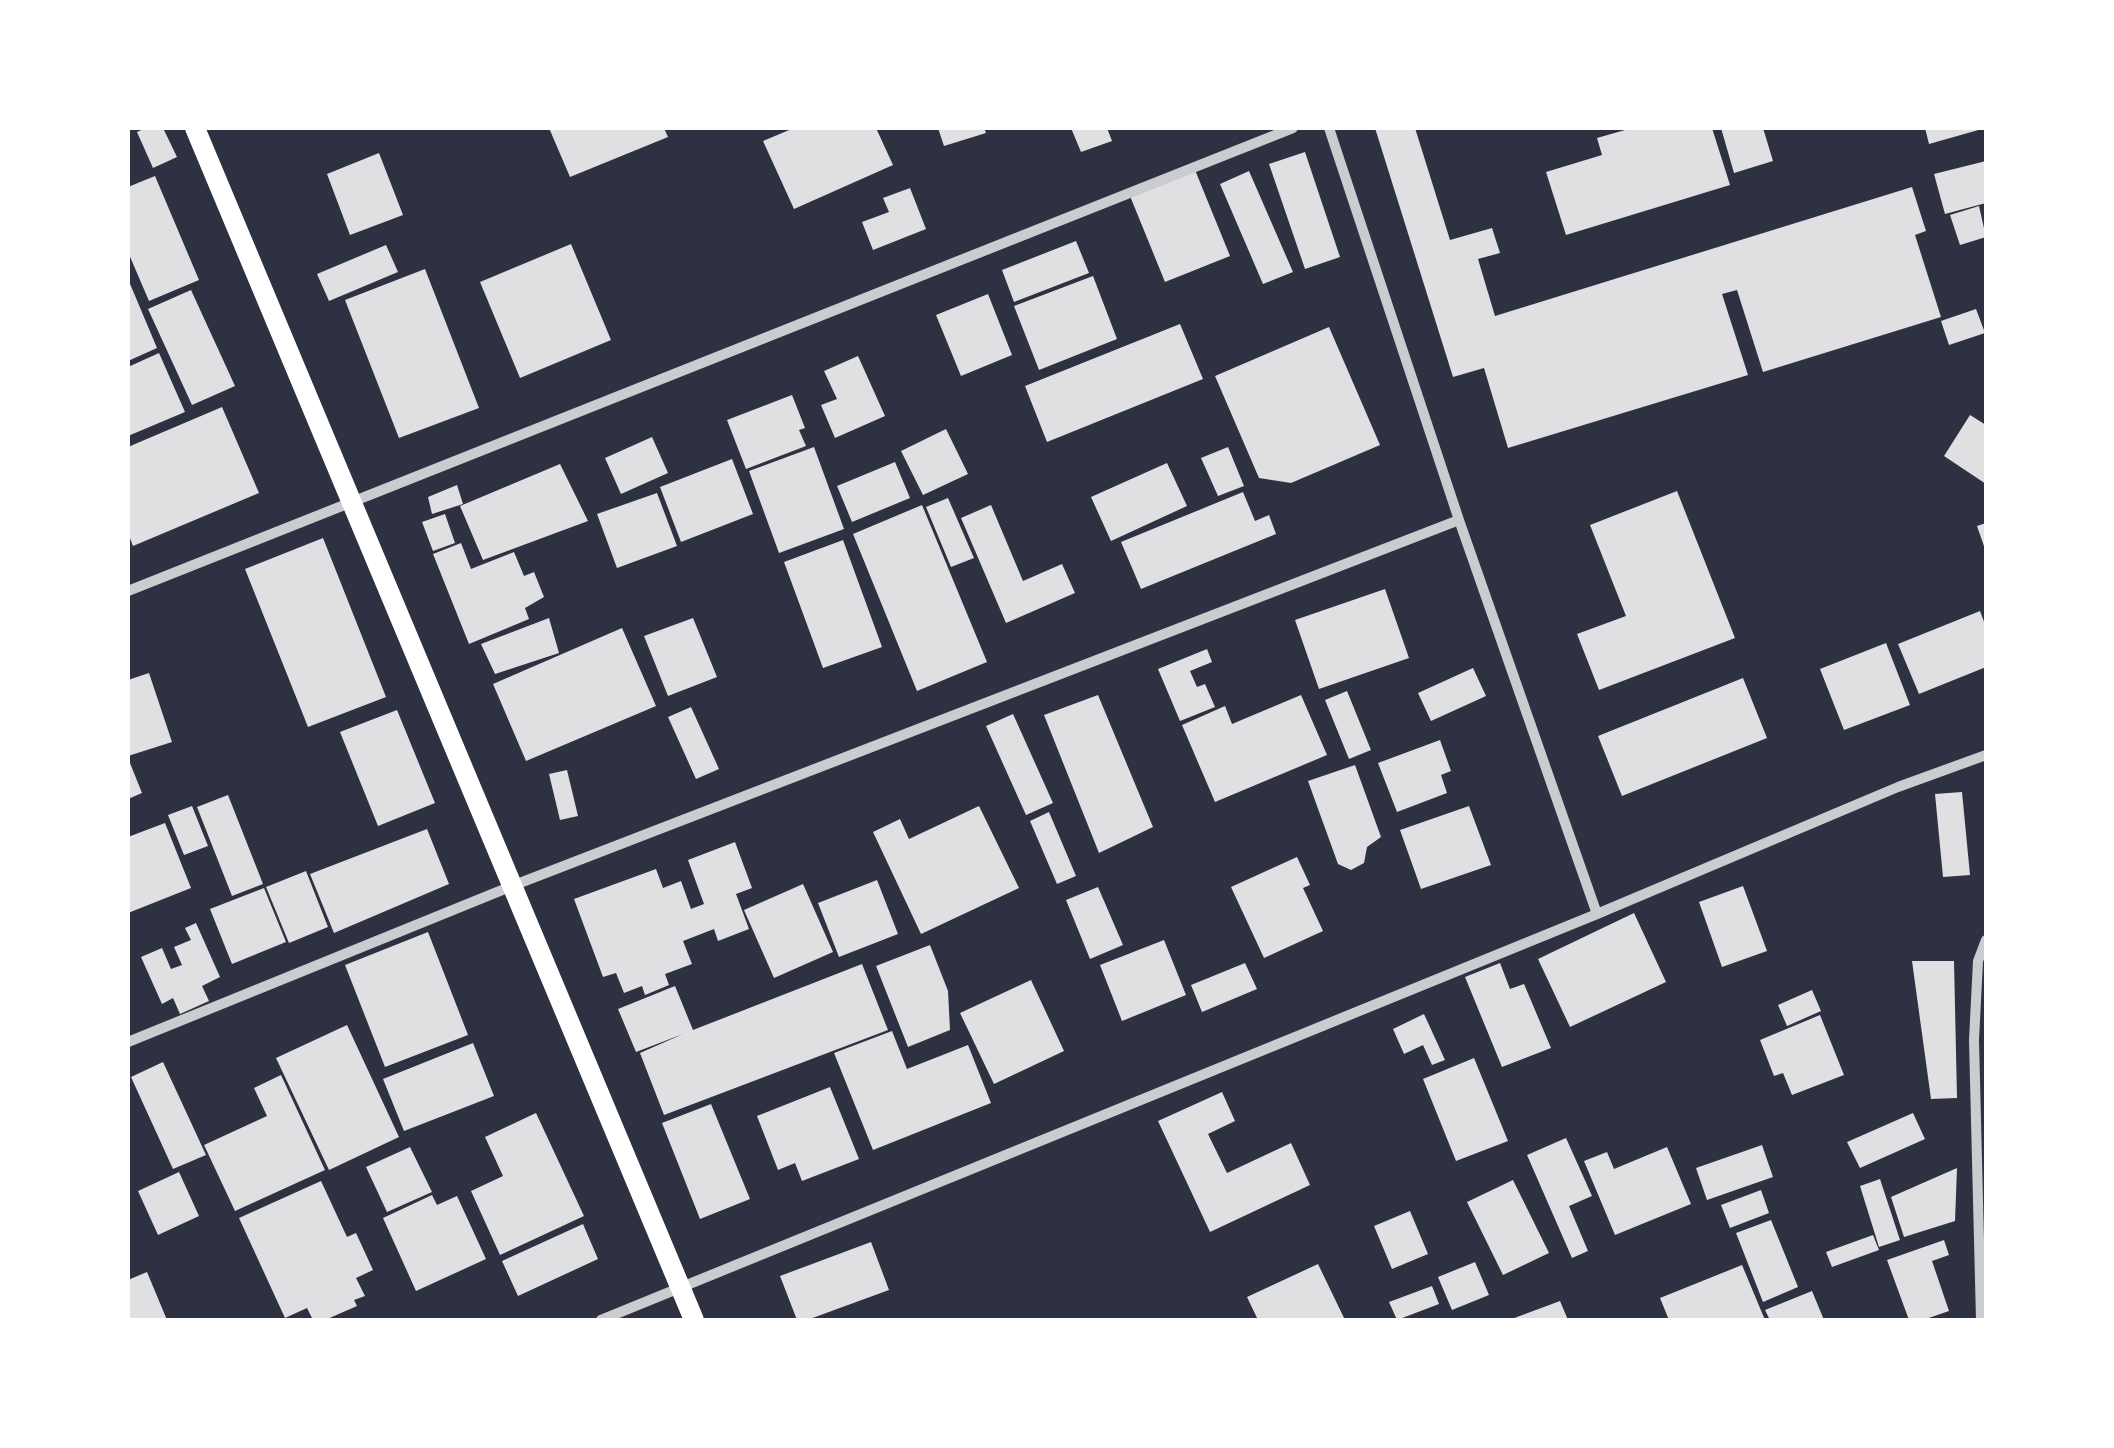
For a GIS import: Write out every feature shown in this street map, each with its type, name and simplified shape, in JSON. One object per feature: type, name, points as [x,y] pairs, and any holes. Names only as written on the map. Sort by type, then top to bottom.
[{"type":"main road","points":[[195,128],[694,1320]]},
{"type":"street","points":[[128,592],[1292,128]]},
{"type":"street","points":[[1329,128],[1459,520],[1597,914]]},
{"type":"street","points":[[128,1042],[512,886],[1459,520]]},
{"type":"street","points":[[600,1320],[1597,914],[1898,787],[1986,755]]},
{"type":"street","points":[[1981,1320],[1974,1040],[1978,961],[1986,940]]},
{"type":"building","points":[[163,128],[177,157],[153,168],[137,132]]},
{"type":"building","points":[[549,128],[664,128],[668,137],[570,177]]},
{"type":"building","points":[[794,128],[876,128],[893,165],[794,209],[763,141]]},
{"type":"building","points":[[938,128],[984,128],[986,133],[944,146]]},
{"type":"building","points":[[1071,128],[1107,128],[1112,141],[1081,152]]},
{"type":"building","points":[[1375,128],[1415,128],[1450,240],[1492,228],[1500,253],[1478,259],[1495,316],[1912,187],[1926,231],[1915,235],[1941,317],[1763,372],[1737,290],[1722,294],[1748,375],[1508,448],[1484,368],[1453,377]]},
{"type":"building","points":[[1632,128],[1712,128],[1730,185],[1566,235],[1546,172],[1602,155],[1597,138]]},
{"type":"building","points":[[1721,128],[1763,128],[1773,161],[1734,173]]},
{"type":"building","points":[[1925,128],[1982,128],[1982,129],[1929,144]]},
{"type":"building","points":[[1305,152],[1340,257],[1305,269],[1269,164]]},
{"type":"building","points":[[379,153],[403,215],[350,235],[327,174]]},
{"type":"building","points":[[1986,161],[1986,203],[1945,214],[1934,174]]},
{"type":"building","points":[[1195,170],[1230,256],[1165,282],[1130,196]]},
{"type":"building","points":[[1249,171],[1293,272],[1263,284],[1220,184]]},
{"type":"building","points":[[155,176],[199,280],[149,301],[128,252],[128,187]]},
{"type":"building","points":[[910,188],[926,229],[873,250],[862,222],[889,212],[883,198]]},
{"type":"building","points":[[1979,206],[1986,237],[1960,245],[1950,215]]},
{"type":"building","points":[[1076,241],[1089,273],[1014,302],[1002,270]]},
{"type":"building","points":[[571,244],[611,340],[520,378],[480,282]]},
{"type":"building","points":[[386,245],[398,272],[329,301],[317,274]]},
{"type":"building","points":[[425,269],[479,408],[399,438],[345,300]]},
{"type":"building","points":[[1093,276],[1117,339],[1039,370],[1014,306]]},
{"type":"building","points":[[128,279],[157,348],[128,361]]},
{"type":"building","points":[[191,290],[235,386],[192,405],[148,309]]},
{"type":"building","points":[[988,294],[1012,355],[961,376],[936,315]]},
{"type":"building","points":[[1976,309],[1985,333],[1949,345],[1941,321]]},
{"type":"building","points":[[1180,324],[1203,379],[1047,442],[1025,386]]},
{"type":"building","points":[[1329,327],[1380,445],[1291,483],[1259,478],[1215,376]]},
{"type":"building","points":[[159,353],[185,412],[128,436],[128,367]]},
{"type":"building","points":[[858,356],[885,416],[835,438],[821,405],[837,399],[824,371]]},
{"type":"building","points":[[792,395],[805,428],[799,430],[806,446],[746,469],[727,420]]},
{"type":"building","points":[[222,407],[259,493],[133,546],[128,533],[128,447]]},
{"type":"building","points":[[1970,415],[1986,425],[1986,484],[1944,456]]},
{"type":"building","points":[[946,429],[968,474],[923,495],[901,451]]},
{"type":"building","points":[[652,437],[668,473],[621,494],[605,458]]},
{"type":"building","points":[[814,447],[844,529],[779,553],[749,471]]},
{"type":"building","points":[[1228,447],[1244,486],[1218,496],[1201,458]]},
{"type":"building","points":[[732,459],[753,514],[681,542],[660,487]]},
{"type":"building","points":[[895,462],[910,498],[852,522],[837,486]]},
{"type":"building","points":[[1167,463],[1187,506],[1111,541],[1091,497]]},
{"type":"building","points":[[560,464],[588,521],[483,560],[460,506]]},
{"type":"building","points":[[457,485],[463,504],[432,514],[428,497]]},
{"type":"building","points":[[1677,491],[1735,638],[1599,690],[1577,634],[1626,616],[1590,525]]},
{"type":"building","points":[[1243,492],[1255,521],[1269,515],[1276,534],[1141,589],[1121,542]]},
{"type":"building","points":[[657,493],[677,546],[617,568],[597,514]]},
{"type":"building","points":[[948,498],[974,558],[951,567],[926,507]]},
{"type":"building","points":[[922,505],[987,662],[917,691],[853,534]]},
{"type":"building","points":[[991,505],[1023,581],[1062,564],[1075,593],[1006,623],[961,518]]},
{"type":"building","points":[[445,514],[455,543],[433,551],[422,522]]},
{"type":"building","points":[[1986,523],[1986,552],[1977,526]]},
{"type":"building","points":[[323,538],[386,697],[308,727],[245,569]]},
{"type":"building","points":[[843,540],[882,647],[823,668],[784,562]]},
{"type":"building","points":[[461,543],[471,569],[514,552],[524,576],[534,572],[544,597],[525,608],[529,619],[469,644],[433,554]]},
{"type":"building","points":[[1385,589],[1409,658],[1319,689],[1295,620]]},
{"type":"building","points":[[1980,611],[1986,627],[1986,667],[1919,694],[1898,644]]},
{"type":"building","points":[[549,618],[559,653],[495,674],[481,644]]},
{"type":"building","points":[[693,618],[717,677],[668,696],[644,636]]},
{"type":"building","points":[[622,628],[656,706],[526,761],[493,684]]},
{"type":"building","points":[[1886,643],[1910,705],[1844,730],[1820,669]]},
{"type":"building","points":[[1207,649],[1212,662],[1190,671],[1197,687],[1205,684],[1215,707],[1180,721],[1158,669]]},
{"type":"building","points":[[1473,668],[1486,696],[1431,721],[1418,693]]},
{"type":"building","points":[[149,673],[172,742],[128,756],[128,680]]},
{"type":"building","points":[[1743,678],[1767,738],[1622,796],[1598,736]]},
{"type":"building","points":[[1347,691],[1371,750],[1349,759],[1325,700]]},
{"type":"building","points":[[1098,695],[1153,827],[1099,853],[1044,715]]},
{"type":"building","points":[[1301,695],[1327,755],[1215,802],[1182,725],[1225,706],[1232,724]]},
{"type":"building","points":[[691,707],[719,769],[696,779],[668,717]]},
{"type":"building","points":[[397,710],[435,803],[378,826],[340,732]]},
{"type":"building","points":[[1013,714],[1053,803],[1026,815],[986,726]]},
{"type":"building","points":[[1440,740],[1451,771],[1441,775],[1447,793],[1397,812],[1378,763]]},
{"type":"building","points":[[128,758],[142,793],[128,799]]},
{"type":"building","points":[[1355,765],[1381,837],[1367,847],[1364,863],[1351,870],[1338,864],[1308,781]]},
{"type":"building","points":[[567,770],[578,816],[560,820],[549,774]]},
{"type":"building","points":[[1962,792],[1970,875],[1943,877],[1935,794]]},
{"type":"building","points":[[228,795],[263,884],[232,896],[197,807]]},
{"type":"building","points":[[192,806],[208,846],[184,855],[168,815]]},
{"type":"building","points":[[979,806],[1019,888],[921,934],[873,832],[900,819],[909,839]]},
{"type":"building","points":[[1469,806],[1491,865],[1421,889],[1400,830]]},
{"type":"building","points":[[1049,812],[1076,876],[1057,884],[1030,821]]},
{"type":"building","points":[[165,823],[191,888],[128,913],[128,837]]},
{"type":"building","points":[[427,829],[449,884],[334,933],[310,874]]},
{"type":"building","points":[[735,842],[752,888],[736,894],[749,929],[718,941],[714,929],[683,941],[692,964],[665,974],[669,985],[645,995],[642,986],[624,993],[616,973],[603,977],[574,899],[656,869],[663,888],[681,881],[691,909],[704,904],[688,860]]},
{"type":"building","points":[[1297,857],[1310,885],[1303,888],[1323,931],[1264,958],[1231,887]]},
{"type":"building","points":[[306,871],[328,927],[289,943],[266,887]]},
{"type":"building","points":[[877,880],[898,934],[839,957],[818,903]]},
{"type":"building","points":[[803,884],[833,952],[774,978],[744,910]]},
{"type":"building","points":[[1743,886],[1767,951],[1722,967],[1699,902]]},
{"type":"building","points":[[1098,887],[1123,945],[1090,959],[1066,900]]},
{"type":"building","points":[[264,888],[286,942],[232,964],[210,909]]},
{"type":"building","points":[[1634,913],[1666,982],[1570,1027],[1538,959]]},
{"type":"building","points":[[196,923],[220,977],[202,986],[209,1001],[180,1014],[173,998],[162,1004],[141,957],[162,948],[171,969],[182,965],[174,947],[191,940],[185,928]]},
{"type":"building","points":[[428,932],[468,1035],[385,1067],[345,965]]},
{"type":"building","points":[[1164,940],[1186,995],[1122,1021],[1100,965]]},
{"type":"building","points":[[930,945],[948,991],[950,1030],[908,1047],[876,966]]},
{"type":"building","points":[[1912,961],[1954,961],[1957,1098],[1931,1099]]},
{"type":"building","points":[[1245,963],[1257,989],[1202,1012],[1191,985]]},
{"type":"building","points":[[1500,963],[1510,989],[1524,984],[1551,1048],[1502,1067],[1465,977]]},
{"type":"building","points":[[862,964],[888,1030],[664,1115],[640,1053],[683,1034],[636,1052],[618,1009],[675,986],[693,1030]]},
{"type":"building","points":[[1031,980],[1064,1051],[994,1084],[960,1013]]},
{"type":"building","points":[[1812,990],[1821,1011],[1787,1026],[1778,1005]]},
{"type":"building","points":[[1424,1014],[1445,1060],[1432,1065],[1423,1045],[1404,1054],[1393,1029]]},
{"type":"building","points":[[1820,1015],[1844,1075],[1792,1095],[1783,1073],[1774,1076],[1760,1040]]},
{"type":"building","points":[[347,1025],[399,1137],[329,1170],[276,1058]]},
{"type":"building","points":[[892,1031],[907,1069],[968,1045],[991,1103],[873,1150],[834,1053]]},
{"type":"building","points":[[473,1043],[494,1096],[404,1131],[383,1079]]},
{"type":"building","points":[[1474,1058],[1508,1141],[1456,1161],[1423,1079]]},
{"type":"building","points":[[163,1062],[206,1155],[173,1169],[131,1077]]},
{"type":"building","points":[[281,1075],[325,1170],[235,1211],[204,1145],[267,1116],[254,1088]]},
{"type":"building","points":[[830,1087],[859,1159],[802,1181],[795,1163],[778,1170],[757,1116]]},
{"type":"building","points":[[1222,1092],[1235,1121],[1208,1134],[1227,1173],[1291,1143],[1310,1185],[1210,1232],[1158,1121]]},
{"type":"building","points":[[711,1104],[750,1199],[700,1219],[662,1123]]},
{"type":"building","points":[[536,1113],[584,1216],[500,1255],[471,1191],[503,1176],[485,1137]]},
{"type":"building","points":[[1913,1113],[1925,1139],[1860,1168],[1847,1142]]},
{"type":"building","points":[[1566,1138],[1592,1196],[1569,1206],[1588,1251],[1572,1258],[1527,1155]]},
{"type":"building","points":[[1762,1145],[1773,1177],[1707,1200],[1696,1168]]},
{"type":"building","points":[[410,1147],[432,1192],[387,1212],[366,1167]]},
{"type":"building","points":[[1667,1147],[1691,1204],[1615,1235],[1584,1161],[1607,1152],[1614,1169]]},
{"type":"building","points":[[1957,1168],[1955,1221],[1904,1237],[1891,1197]]},
{"type":"building","points":[[179,1172],[199,1216],[158,1235],[138,1191]]},
{"type":"building","points":[[1880,1179],[1900,1240],[1879,1247],[1860,1186]]},
{"type":"building","points":[[1513,1180],[1549,1253],[1503,1275],[1467,1202]]},
{"type":"building","points":[[321,1181],[347,1237],[356,1233],[373,1270],[356,1278],[365,1296],[354,1300],[357,1306],[325,1320],[313,1320],[307,1308],[285,1318],[239,1218]]},
{"type":"building","points":[[1761,1190],[1769,1213],[1730,1228],[1721,1205]]},
{"type":"building","points":[[432,1195],[437,1205],[457,1196],[486,1259],[416,1291],[383,1218]]},
{"type":"building","points":[[1410,1211],[1428,1254],[1392,1269],[1374,1226]]},
{"type":"building","points":[[1771,1220],[1798,1287],[1763,1302],[1736,1233]]},
{"type":"building","points":[[583,1224],[598,1259],[518,1296],[502,1261]]},
{"type":"building","points":[[1873,1235],[1879,1250],[1832,1267],[1826,1252]]},
{"type":"building","points":[[1944,1240],[1949,1255],[1932,1261],[1949,1311],[1923,1320],[1909,1320],[1887,1260]]},
{"type":"building","points":[[871,1242],[889,1290],[807,1320],[797,1320],[780,1276]]},
{"type":"building","points":[[1475,1262],[1489,1295],[1452,1310],[1438,1277]]},
{"type":"building","points":[[1318,1264],[1345,1320],[1258,1320],[1247,1297]]},
{"type":"building","points":[[1742,1265],[1765,1320],[1669,1320],[1660,1298]]},
{"type":"building","points":[[147,1272],[167,1320],[128,1320],[128,1280]]},
{"type":"building","points":[[1432,1286],[1439,1304],[1397,1320],[1389,1302]]},
{"type":"building","points":[[1812,1291],[1824,1320],[1770,1320],[1765,1310]]},
{"type":"building","points":[[1560,1301],[1568,1320],[1509,1320]]}]
